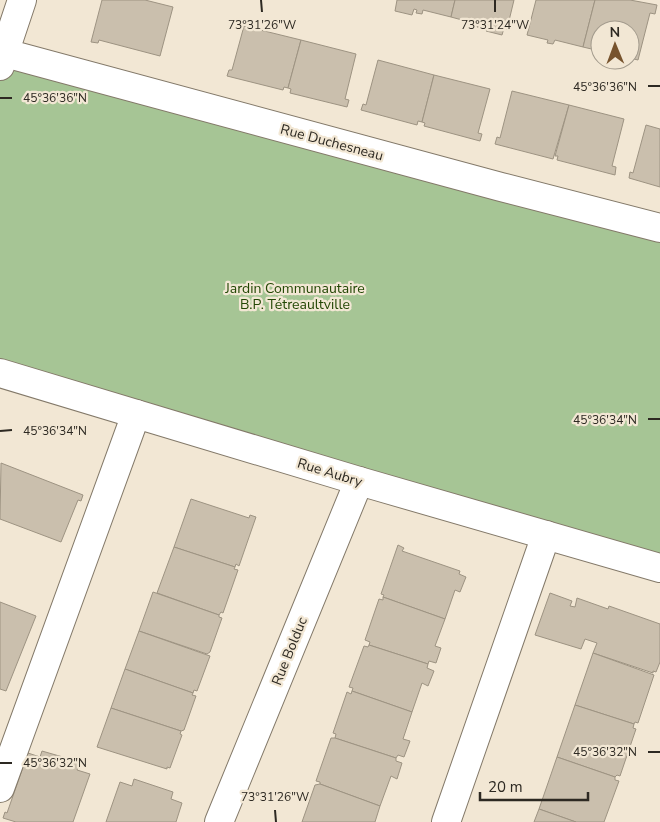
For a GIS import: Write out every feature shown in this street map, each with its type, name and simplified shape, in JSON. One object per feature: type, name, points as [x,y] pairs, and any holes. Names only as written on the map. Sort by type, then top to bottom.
[{"type":"street","points":[[2,60],[22,0]]},
{"type":"street","name":"Rue Duchesneau","points":[[2,60],[660,228]]},
{"type":"street","name":"Rue Aubry","points":[[0,374],[660,568]]},
{"type":"street","points":[[0,788],[136,414]]},
{"type":"street","name":"Rue Bolduc","points":[[219,822],[359,481]]},
{"type":"street","points":[[446,822],[546,534]]},
{"type":"green space","name":"Jardin Communautaire B.P. Tétreaultville","points":[[0,66],[660,228],[660,568],[0,373]]},
{"type":"building","points":[[102,0],[145,0],[173,7],[160,56],[99,40],[98,43],[91,42]]},
{"type":"building","points":[[397,0],[455,0],[451,17],[423,10],[422,14],[416,13],[417,10],[414,9],[412,15],[395,11]]},
{"type":"building","points":[[455,0],[514,0],[507,29],[504,28],[502,35],[486,31],[487,25],[484,24],[482,28],[477,27],[477,24],[451,17]]},
{"type":"building","points":[[536,0],[595,0],[583,47],[555,40],[553,44],[547,43],[548,40],[527,35]]},
{"type":"building","points":[[595,0],[630,0],[657,5],[655,14],[650,13],[640,52],[640,20],[590,20],[590,49],[583,47]]},
{"type":"building","points":[[244,26],[301,40],[288,88],[284,87],[283,90],[227,76],[229,70],[232,70]]},
{"type":"building","points":[[301,40],[356,54],[345,99],[349,100],[347,107],[290,93],[291,89],[288,88]]},
{"type":"building","points":[[378,60],[434,75],[422,122],[418,121],[417,125],[361,110],[363,104],[366,105]]},
{"type":"building","points":[[434,75],[490,89],[478,133],[482,134],[480,141],[424,126],[425,123],[422,122]]},
{"type":"building","points":[[512,91],[569,105],[553,159],[495,144],[497,137],[500,138]]},
{"type":"building","points":[[569,105],[624,119],[612,166],[616,167],[615,175],[557,160],[558,156],[555,156]]},
{"type":"building","points":[[646,125],[660,129],[660,187],[629,178],[630,172],[633,173]]},
{"type":"building","points":[[1,463],[83,495],[81,501],[78,500],[61,542],[0,519]]},
{"type":"building","points":[[191,499],[249,518],[250,515],[256,517],[239,566],[236,564],[235,567],[174,547]]},
{"type":"building","points":[[398,545],[404,548],[402,551],[460,571],[459,574],[466,577],[460,592],[455,590],[445,619],[383,597],[384,595],[381,594]]},
{"type":"building","points":[[174,547],[235,567],[234,569],[238,570],[223,613],[221,612],[219,615],[157,593]]},
{"type":"building","points":[[153,592],[219,615],[222,618],[210,652],[207,654],[139,631]]},
{"type":"building","points":[[550,593],[572,601],[570,606],[575,607],[577,598],[608,609],[609,606],[660,624],[660,662],[656,672],[653,671],[653,673],[593,653],[597,643],[585,639],[581,649],[535,635]]},
{"type":"building","points":[[383,597],[445,619],[435,646],[441,648],[436,663],[429,661],[428,664],[369,645],[370,642],[365,640],[379,599],[383,600]]},
{"type":"building","points":[[0,602],[36,616],[6,691],[0,689]]},
{"type":"building","points":[[139,631],[210,656],[197,691],[194,690],[193,693],[125,669]]},
{"type":"building","points":[[369,645],[428,664],[427,668],[434,671],[428,686],[422,683],[412,712],[352,691],[353,688],[349,687],[364,646],[368,647]]},
{"type":"building","points":[[593,653],[654,675],[638,723],[635,722],[634,724],[575,705]]},
{"type":"building","points":[[125,669],[193,693],[192,695],[196,696],[184,730],[181,731],[111,708]]},
{"type":"building","points":[[352,691],[412,712],[403,739],[410,741],[404,757],[398,755],[396,758],[335,738],[336,734],[333,733],[347,692],[351,694]]},
{"type":"building","points":[[575,705],[634,724],[633,728],[636,729],[620,776],[617,775],[615,777],[557,757]]},
{"type":"building","points":[[111,708],[181,731],[180,734],[182,735],[170,768],[167,767],[167,769],[97,747]]},
{"type":"building","points":[[331,738],[396,758],[396,761],[402,763],[397,779],[391,776],[380,806],[316,781]]},
{"type":"building","points":[[42,751],[80,762],[77,770],[90,774],[73,822],[16,822],[3,818],[5,812],[7,813],[28,753],[40,757]]},
{"type":"building","points":[[557,757],[615,777],[615,780],[619,781],[604,822],[576,822],[539,809]]},
{"type":"building","points":[[134,779],[173,792],[171,799],[182,803],[176,822],[106,822],[120,782],[132,786]]},
{"type":"building","points":[[320,784],[380,806],[375,822],[302,822],[315,785]]},
{"type":"building","points":[[539,809],[576,822],[534,822]]}]
